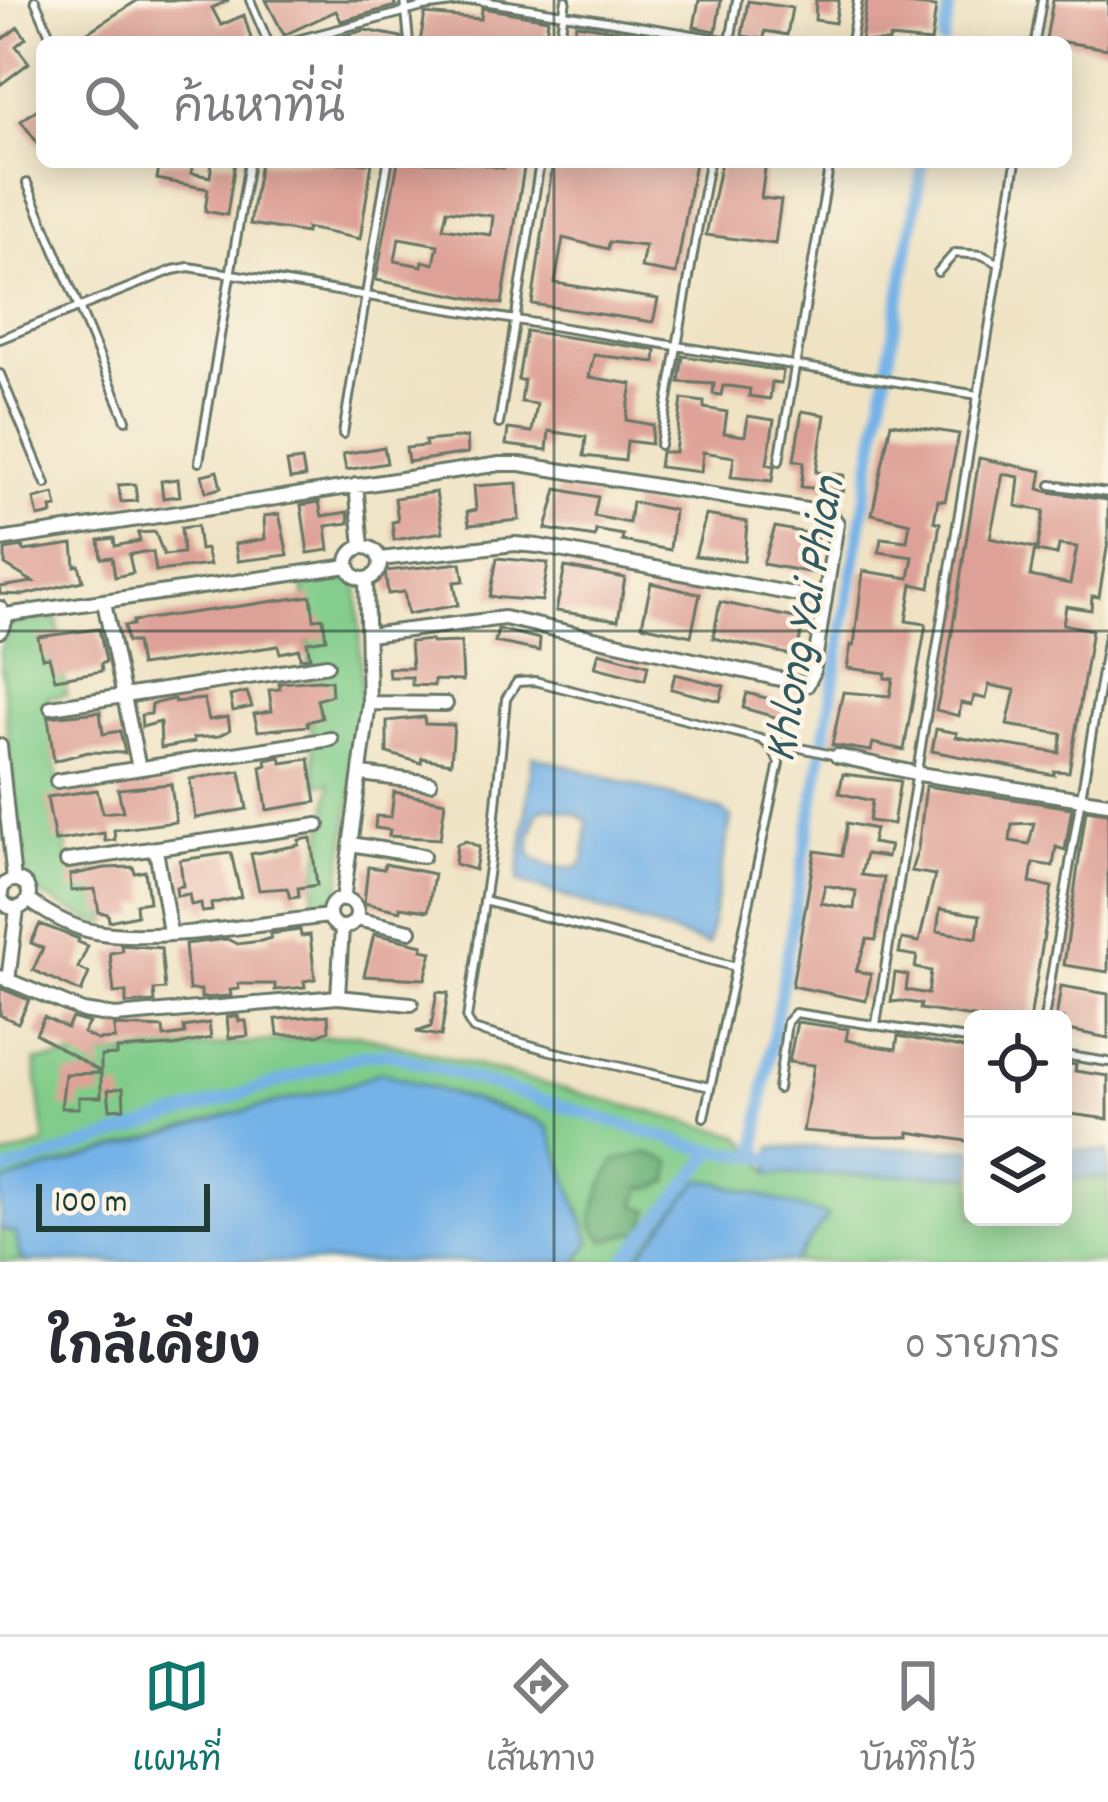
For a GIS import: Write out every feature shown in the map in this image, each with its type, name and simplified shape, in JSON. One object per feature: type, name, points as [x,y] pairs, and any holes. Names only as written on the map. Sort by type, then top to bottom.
[{"type":"street","points":[[0,540],[520,464],[819,512],[831,515],[837,523],[814,673],[807,685],[504,618],[368,635]]},
{"type":"street","points":[[356,485],[362,546]]},
{"type":"street","points":[[380,559],[515,544],[538,546],[825,600]]},
{"type":"street","points":[[362,546],[375,550],[380,559],[379,569],[366,580],[356,577],[348,566],[350,553],[362,546]]},
{"type":"street","points":[[0,631],[2,612],[348,566]]},
{"type":"street","points":[[344,900],[369,703],[366,580]]},
{"type":"street","points":[[104,602],[140,768]]},
{"type":"street","points":[[51,706],[327,665]]},
{"type":"street","points":[[369,703],[446,704]]},
{"type":"street","points":[[57,782],[331,739]]},
{"type":"street","points":[[0,746],[14,880]]},
{"type":"street","points":[[837,756],[919,774],[1108,803]]},
{"type":"street","points":[[362,774],[430,783]]},
{"type":"street","points":[[67,861],[318,825]]},
{"type":"street","points":[[351,844],[423,856]]},
{"type":"street","points":[[156,850],[170,932]]},
{"type":"street","points":[[14,880],[1,890],[2,901],[96,932],[170,932],[329,916],[342,927]]},
{"type":"street","points":[[14,880],[27,886],[4,979],[83,1011],[115,1016],[338,998],[411,1004]]},
{"type":"street","points":[[329,916],[334,902],[344,900],[353,904],[356,919]]},
{"type":"street","points":[[342,927],[356,919],[410,931]]},
{"type":"street","points":[[338,998],[342,927]]},
{"type":"lane","points":[[34,0],[50,36]]},
{"type":"lane","points":[[250,0],[265,36]]},
{"type":"lane","points":[[405,0],[409,36]]},
{"type":"lane","points":[[315,36],[423,8],[476,0],[695,36]]},
{"type":"lane","points":[[561,36],[566,0]]},
{"type":"lane","points":[[733,36],[737,0]]},
{"type":"lane","points":[[852,36],[858,0]]},
{"type":"lane","points":[[1036,36],[1042,0]]},
{"type":"lane","points":[[200,462],[248,168]]},
{"type":"lane","points":[[343,434],[387,168]]},
{"type":"lane","points":[[499,424],[539,168]]},
{"type":"lane","points":[[660,445],[708,168]]},
{"type":"lane","points":[[779,461],[829,168]]},
{"type":"lane","points":[[876,1024],[1015,168]]},
{"type":"lane","points":[[27,183],[126,420]]},
{"type":"lane","points":[[938,272],[956,254],[982,256],[1000,264]]},
{"type":"lane","points":[[0,339],[189,267],[978,395]]},
{"type":"lane","points":[[0,374],[46,484]]},
{"type":"lane","points":[[1051,485],[1108,493]]},
{"type":"lane","points":[[1047,1010],[1108,636]]},
{"type":"lane","points":[[710,1088],[551,1052],[473,1029],[467,1018],[506,699],[518,682],[535,681],[837,756]]},
{"type":"lane","points":[[704,1117],[779,763],[773,749],[761,740]]},
{"type":"lane","points":[[484,901],[736,967]]},
{"type":"lane","points":[[778,1089],[790,1016],[811,1014],[964,1039]]},
{"type":"lane","points":[[1072,1056],[1108,1062]]},
{"type":"green space","points":[[341,578],[358,585],[362,713],[339,894],[325,907],[312,907],[331,783],[317,784],[305,674],[310,658],[303,582]]},
{"type":"green space","points":[[57,618],[66,695],[47,697],[69,866],[96,865],[108,924],[89,920],[36,892],[20,863],[0,650],[12,623]]},
{"type":"green space","points":[[357,1034],[741,1136],[770,1174],[964,1176],[964,1226],[1072,1226],[1072,1178],[1108,1178],[1108,1262],[793,1262],[827,1217],[700,1180],[633,1262],[576,1262],[591,1241],[548,1127],[533,1118],[380,1072],[352,1084],[232,1114],[0,1183],[0,1158],[45,1144],[35,1061]]},
{"type":"green space","points":[[645,1153],[672,1162],[669,1182],[642,1187],[636,1206],[650,1210],[642,1231],[604,1240],[593,1226],[603,1184],[616,1160]]},
{"type":"green space","points":[[0,1229],[16,1234],[25,1262],[0,1262]]},
{"type":"water","points":[[533,756],[724,811],[731,818],[708,945],[518,881]],"holes":[[[549,807],[587,821],[584,861],[577,868],[552,866],[530,854],[538,811]]]},
{"type":"water","points":[[380,1072],[548,1127],[591,1242],[576,1262],[25,1262],[16,1234],[0,1229],[0,1183],[232,1114],[352,1084]]},
{"type":"water","points":[[772,1147],[964,1149],[964,1176],[769,1174]]},
{"type":"water","points":[[1072,1150],[1108,1151],[1108,1178],[1072,1178]]},
{"type":"water","points":[[700,1180],[828,1216],[793,1262],[633,1262]]},
{"type":"building","points":[[138,0],[229,0],[212,8],[221,25],[244,15],[250,36],[81,36]]},
{"type":"building","points":[[266,0],[393,0],[396,6],[341,21],[336,11],[284,35]]},
{"type":"building","points":[[699,0],[721,0],[716,31],[694,27]]},
{"type":"building","points":[[816,0],[839,0],[835,23],[815,20]]},
{"type":"building","points":[[867,0],[936,7],[932,36],[862,36]]},
{"type":"building","points":[[1053,0],[1108,0],[1108,49],[1072,43],[1072,36],[1047,36]]},
{"type":"building","points":[[748,1],[792,8],[787,35],[765,31],[764,36],[742,36]]},
{"type":"building","points":[[482,8],[548,19],[546,36],[421,36],[425,14],[481,19]]},
{"type":"building","points":[[576,24],[651,36],[574,36]]},
{"type":"building","points":[[18,27],[26,38],[16,46],[29,63],[0,85],[0,41]]},
{"type":"building","points":[[365,30],[396,36],[343,36]]},
{"type":"building","points":[[36,110],[36,141],[21,121]]},
{"type":"building","points":[[159,168],[192,168],[191,173],[210,177],[211,168],[234,168],[227,215],[205,211],[208,189],[157,179]]},
{"type":"building","points":[[259,168],[371,168],[360,239],[306,228],[306,233],[250,224]]},
{"type":"building","points":[[397,168],[524,168],[502,304],[376,280]],"holes":[[[447,210],[493,216],[491,235],[443,228]],[[399,238],[438,245],[434,264],[395,261]]]},
{"type":"building","points":[[552,168],[694,168],[676,274],[641,268],[645,246],[609,242],[608,249],[563,238],[555,283],[658,299],[653,322],[532,304]]},
{"type":"building","points":[[720,168],[765,168],[761,198],[781,200],[775,244],[706,235]]},
{"type":"building","points":[[526,331],[656,350],[655,362],[594,355],[589,377],[632,384],[626,420],[653,425],[651,444],[627,441],[625,461],[584,456],[586,437],[549,431],[547,450],[506,445],[508,429],[532,432],[537,404],[521,402],[524,380],[518,380]]},
{"type":"building","points":[[683,356],[783,371],[781,383],[772,382],[770,399],[729,386],[723,386],[721,395],[713,394],[714,384],[679,382]]},
{"type":"building","points":[[682,399],[727,412],[724,433],[745,436],[748,416],[774,420],[767,464],[774,466],[772,481],[731,477],[734,457],[703,452],[701,472],[659,467],[661,452],[675,452]]},
{"type":"building","points":[[802,411],[825,415],[816,472],[844,475],[843,491],[801,487],[804,462],[794,460]]},
{"type":"building","points":[[891,423],[959,434],[945,501],[938,500],[934,521],[940,523],[930,588],[912,584],[906,621],[926,624],[904,750],[873,743],[871,751],[832,745],[843,692],[890,696],[893,679],[885,678],[886,673],[847,668],[863,571],[909,578],[913,557],[879,552],[881,538],[907,541],[910,523],[872,514]]},
{"type":"building","points":[[467,437],[468,453],[408,462],[406,448]]},
{"type":"building","points":[[384,447],[387,463],[346,470],[343,454]]},
{"type":"building","points":[[979,458],[1042,471],[1039,489],[1108,500],[1108,542],[1099,597],[1092,596],[1091,610],[1066,606],[1063,624],[1092,630],[1069,772],[1054,771],[1054,775],[932,751],[936,729],[957,733],[956,737],[1059,753],[1062,734],[1007,725],[1015,690],[989,685],[986,699],[974,696],[972,705],[961,703],[959,716],[936,710]],"holes":[[[1003,474],[1019,477],[1016,506],[1044,511],[1037,551],[1057,555],[1059,545],[1077,547],[1070,584],[1030,576],[1035,548],[990,538]]]},
{"type":"building","points":[[302,460],[305,477],[290,479],[287,462]]},
{"type":"building","points":[[217,471],[221,488],[206,492],[202,475]]},
{"type":"building","points":[[178,479],[180,496],[163,498],[161,481]]},
{"type":"building","points":[[517,483],[519,520],[469,525],[467,512],[476,510],[474,486]]},
{"type":"building","points":[[135,484],[137,501],[121,502],[118,485]]},
{"type":"building","points":[[557,489],[598,497],[594,516],[629,523],[632,502],[674,510],[670,550],[622,541],[623,535],[596,530],[595,537],[546,529]]},
{"type":"building","points":[[436,492],[443,532],[394,540],[395,498]]},
{"type":"building","points":[[54,494],[57,507],[51,508],[52,514],[38,517],[34,499]]},
{"type":"building","points":[[319,502],[322,516],[348,512],[349,523],[326,526],[329,550],[308,553],[301,505]]},
{"type":"building","points":[[279,514],[288,555],[238,561],[235,544],[265,539],[264,516]]},
{"type":"building","points":[[706,515],[747,522],[744,561],[695,556]]},
{"type":"building","points":[[197,526],[200,550],[206,549],[210,565],[156,571],[153,552],[142,552],[129,555],[133,573],[115,577],[112,557],[101,558],[99,540],[114,538],[115,546],[140,541],[138,533],[155,532],[164,555],[183,553],[181,528]]},
{"type":"building","points":[[775,527],[817,535],[814,573],[763,564]]},
{"type":"building","points":[[73,544],[75,566],[79,565],[83,581],[24,595],[0,594],[0,587],[33,582],[5,565],[5,550]]},
{"type":"building","points":[[497,558],[548,563],[542,601],[490,597]]},
{"type":"building","points":[[461,563],[464,581],[454,582],[458,605],[408,614],[404,592],[388,594],[385,571]]},
{"type":"building","points":[[565,567],[625,578],[618,620],[556,611]]},
{"type":"building","points":[[651,583],[700,594],[691,636],[642,625]]},
{"type":"building","points":[[311,596],[314,619],[323,618],[326,639],[307,642],[310,657],[300,658],[299,649],[280,653],[278,646],[140,666],[136,642],[127,642],[124,626],[133,621]]},
{"type":"building","points":[[720,602],[804,620],[796,656],[713,638]]},
{"type":"building","points":[[99,629],[106,662],[101,664],[102,671],[55,679],[49,657],[42,658],[38,637]]},
{"type":"building","points":[[498,629],[540,639],[539,651],[495,642]]},
{"type":"building","points":[[410,642],[461,642],[463,681],[412,685],[412,677],[389,677],[388,668],[412,668]]},
{"type":"building","points":[[599,652],[648,665],[645,680],[595,667]]},
{"type":"building","points":[[675,674],[724,686],[720,701],[671,689]]},
{"type":"building","points":[[331,681],[332,695],[317,700],[322,718],[307,722],[308,726],[258,731],[254,714],[272,711],[269,690],[280,689],[279,683]]},
{"type":"building","points":[[247,692],[252,707],[233,711],[230,696]]},
{"type":"building","points":[[747,693],[793,705],[789,721],[743,708]]},
{"type":"building","points":[[204,699],[209,720],[228,717],[230,730],[161,748],[160,722],[142,727],[141,715],[151,714],[152,704]]},
{"type":"building","points":[[100,712],[103,734],[120,731],[125,753],[88,752],[54,761],[48,717]]},
{"type":"building","points":[[424,717],[425,724],[454,725],[451,763],[422,758],[421,763],[387,753],[387,721]]},
{"type":"building","points":[[280,757],[282,763],[309,759],[316,802],[267,810],[261,767],[267,765],[266,760]]},
{"type":"building","points":[[240,771],[247,809],[195,818],[190,779]]},
{"type":"building","points":[[843,774],[900,781],[893,824],[869,821],[872,801],[839,793]]},
{"type":"building","points":[[171,784],[176,822],[114,830],[115,840],[105,841],[104,833],[55,841],[47,797],[97,790],[103,813],[123,811],[118,789]]},
{"type":"building","points":[[926,786],[1072,808],[1065,850],[1056,847],[1053,866],[1033,863],[1030,883],[1052,887],[1032,1010],[964,1010],[964,1016],[891,1002],[895,973],[908,975],[906,990],[928,994],[931,971],[915,968],[917,956],[899,953],[902,939],[919,942],[935,875],[911,871]],"holes":[[[1034,823],[1029,844],[1010,841],[1012,824]],[[940,909],[980,915],[977,938],[937,931]]]},
{"type":"building","points":[[394,792],[445,802],[440,839],[389,836],[390,830],[375,828],[376,816],[391,817]]},
{"type":"building","points":[[1086,810],[1108,813],[1108,972],[1064,965]]},
{"type":"building","points":[[847,823],[875,829],[872,843],[890,846],[887,857],[866,854],[861,875],[884,878],[876,940],[867,939],[856,971],[871,974],[866,1001],[792,986],[815,851],[842,855]],"holes":[[[825,885],[856,891],[854,909],[821,903]]]},
{"type":"building","points":[[311,838],[317,885],[298,888],[299,897],[290,898],[287,888],[259,890],[251,854],[299,845],[299,840]]},
{"type":"building","points":[[466,841],[479,847],[475,870],[455,864],[457,844]]},
{"type":"building","points":[[231,853],[241,897],[211,904],[212,911],[202,912],[201,903],[191,905],[189,894],[177,896],[176,887],[183,886],[180,860]]},
{"type":"building","points":[[385,864],[434,874],[428,911],[364,903],[368,867],[384,869]]},
{"type":"building","points":[[133,867],[135,873],[145,871],[149,902],[136,904],[137,915],[109,921],[108,914],[99,912],[95,889],[71,891],[70,875]]},
{"type":"building","points":[[40,924],[88,946],[78,968],[89,973],[81,992],[33,970],[43,948],[31,943]]},
{"type":"building","points":[[300,930],[301,936],[310,935],[315,979],[304,981],[305,987],[275,990],[275,984],[238,984],[239,989],[230,990],[231,996],[201,998],[201,990],[189,990],[185,944],[227,939],[237,944]]},
{"type":"building","points":[[374,934],[423,945],[422,950],[432,952],[425,979],[364,976]]},
{"type":"building","points":[[121,945],[161,948],[165,989],[154,990],[155,1002],[126,1004],[126,992],[114,993],[110,953],[122,951]]},
{"type":"building","points":[[1061,986],[1108,994],[1108,1038],[1072,1031],[1072,1010],[1057,1010]]},
{"type":"building","points":[[0,988],[29,1000],[18,1023],[0,1015]]},
{"type":"building","points":[[437,992],[448,993],[441,1036],[416,1032],[431,1027]]},
{"type":"building","points":[[328,1015],[329,1030],[318,1035],[278,1035],[276,1019]]},
{"type":"building","points":[[238,1016],[239,1021],[246,1021],[248,1036],[229,1038],[227,1017]]},
{"type":"building","points":[[44,1017],[67,1028],[72,1018],[89,1023],[83,1033],[97,1040],[115,1039],[114,1026],[163,1028],[164,1037],[185,1034],[184,1027],[209,1023],[211,1038],[174,1046],[117,1049],[117,1055],[101,1056],[101,1072],[36,1034]]},
{"type":"building","points":[[797,1022],[848,1029],[846,1040],[874,1046],[896,1049],[898,1036],[964,1048],[964,1141],[909,1132],[909,1137],[875,1137],[803,1131],[814,1065],[789,1062]]},
{"type":"building","points":[[1072,1064],[1075,1071],[1108,1076],[1108,1119],[1072,1114]]},
{"type":"building","points":[[101,1073],[101,1097],[79,1097],[79,1108],[61,1108],[65,1074]]},
{"type":"building","points":[[123,1088],[124,1108],[110,1109],[108,1090]]},
{"type":"waterway","name":"Khlong Yai Phian","points":[[944,36],[951,0]]},
{"type":"waterway","name":"Khlong Yai Phian","points":[[786,1162],[761,1157],[757,1146],[764,1090],[922,168]]},
{"type":"waterway","points":[[0,1173],[361,1055],[388,1053],[700,1148],[761,1157]]},
{"type":"waterway","points":[[622,1262],[715,1150]]}]
